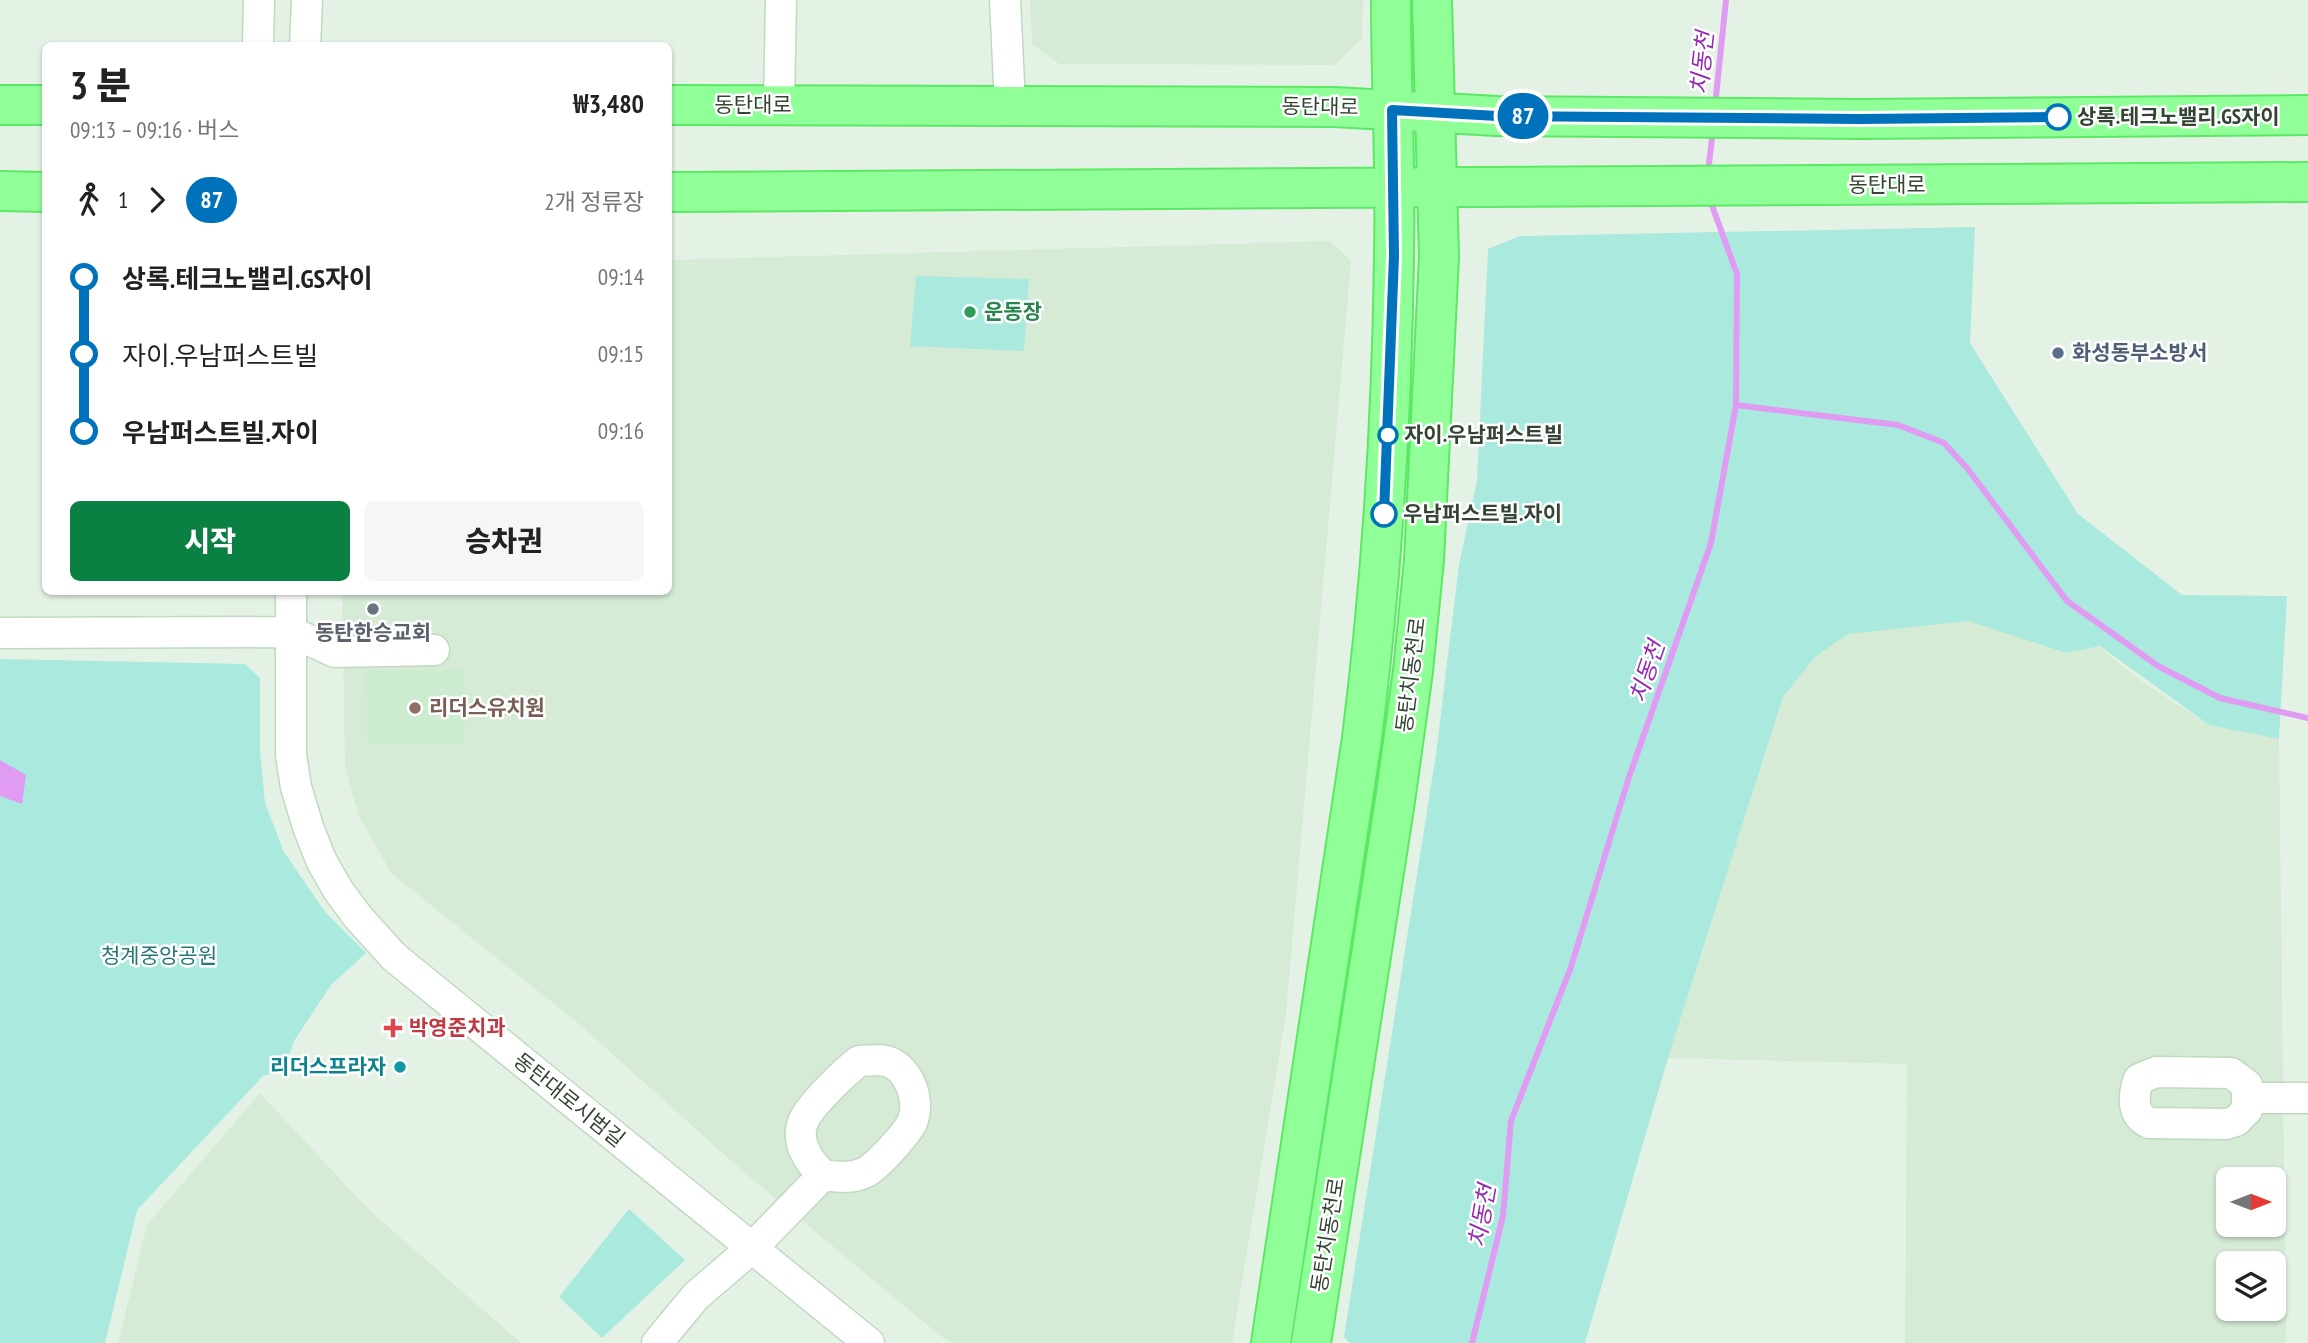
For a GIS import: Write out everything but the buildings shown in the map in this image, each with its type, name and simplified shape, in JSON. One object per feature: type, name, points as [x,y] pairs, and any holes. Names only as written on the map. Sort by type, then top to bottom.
[{"type":"main road","name":"동탄치동천로","points":[[1271,1343],[1374,645],[1387,466],[1394,256],[1391,0]]},
{"type":"main road","name":"동탄치동천로","points":[[1311,1343],[1395,801],[1413,671],[1424,560],[1439,257],[1432,0]]},
{"type":"main road","points":[[0,105],[42,105]]},
{"type":"main road","name":"동탄대로","points":[[672,105],[1334,107],[1497,116],[1874,119],[2308,114]]},
{"type":"main road","name":"동탄대로","points":[[672,192],[2308,183]]},
{"type":"main road","points":[[0,191],[42,192]]},
{"type":"street","points":[[258,42],[259,0]]},
{"type":"street","points":[[305,42],[307,0]]},
{"type":"street","points":[[779,105],[781,0]]},
{"type":"street","points":[[1005,0],[1010,105]]},
{"type":"street","name":"동탄대로시범길","points":[[290,595],[291,755],[296,787],[321,860],[358,917],[394,957],[869,1343]]},
{"type":"street","points":[[0,633],[290,632],[335,652],[434,650]]},
{"type":"street","points":[[2247,1098],[2308,1098]]},
{"type":"street","points":[[657,1343],[696,1296],[752,1248],[823,1175]]},
{"type":"shaded area","points":[[1030,0],[1363,0],[1362,39],[1334,65],[1059,64],[1032,44]]},
{"type":"shaded area","points":[[1330,241],[1351,261],[1286,1014],[1232,1343],[951,1343],[738,1167],[579,1024],[392,874],[359,817],[345,767],[342,595],[672,595],[672,260]]},
{"type":"shaded area","points":[[1970,621],[2066,653],[2100,646],[2146,684],[2209,725],[2279,739],[2284,1167],[2216,1167],[2216,1237],[2285,1237],[2285,1251],[2216,1251],[2216,1321],[2286,1321],[2286,1340],[2283,1343],[1905,1343],[1907,1064],[1668,1058],[1783,697],[1815,657],[1848,634]]},
{"type":"shaded area","name":"리더스유치원","points":[[366,670],[464,670],[465,745],[367,745]]},
{"type":"shaded area","points":[[0,760],[26,775],[22,804],[0,796]]},
{"type":"shaded area","points":[[260,1093],[369,1210],[521,1343],[118,1343],[147,1225]]},
{"type":"green space","points":[[1975,227],[1970,343],[2078,514],[2182,595],[2287,596],[2279,739],[2209,725],[2100,646],[2066,653],[1969,621],[1848,634],[1815,657],[1783,697],[1668,1058],[1585,1343],[1350,1343],[1344,1337],[1436,754],[1459,565],[1477,481],[1488,249],[1520,236]]},
{"type":"green space","name":"운동장","points":[[916,276],[1029,279],[1024,351],[910,346]]},
{"type":"green space","name":"청계중앙공원","points":[[0,659],[245,664],[260,678],[260,752],[265,803],[284,852],[325,912],[366,953],[331,985],[294,1041],[284,1070],[263,1076],[137,1210],[105,1343],[0,1343]]},
{"type":"green space","points":[[629,1209],[685,1260],[602,1338],[559,1297]]},
{"type":"waterway","name":"치동천","points":[[1715,106],[1726,0]]},
{"type":"waterway","name":"치동천","points":[[1708,172],[1713,130]]},
{"type":"waterway","name":"치동천","points":[[1472,1343],[1503,1216],[1511,1121],[1571,967],[1628,780],[1711,543],[1736,405],[1737,274],[1710,200]]},
{"type":"waterway","points":[[1736,405],[1898,425],[1944,443],[1967,468],[2067,601],[2158,666],[2220,698],[2308,718]]},
{"type":"bus line","name":"87","points":[[1384,514],[1394,256],[1392,110],[1497,116],[1860,119],[2058,117]]},
{"type":"place","name":"상록.테크노밸리.GS자이","points":[[2058,117]]},
{"type":"place","name":"운동장","points":[[970,312]]},
{"type":"place","name":"화성동부소방서","points":[[2058,353]]},
{"type":"place","name":"자이.우남퍼스트빌","points":[[1388,435]]},
{"type":"place","name":"우남퍼스트빌.자이","points":[[1384,514]]},
{"type":"place","name":"동탄한승교회","points":[[373,609]]},
{"type":"place","name":"리더스유치원","points":[[415,708]]},
{"type":"place","name":"박영준치과","points":[[393,1028]]},
{"type":"place","name":"리더스프라자","points":[[400,1067]]}]
